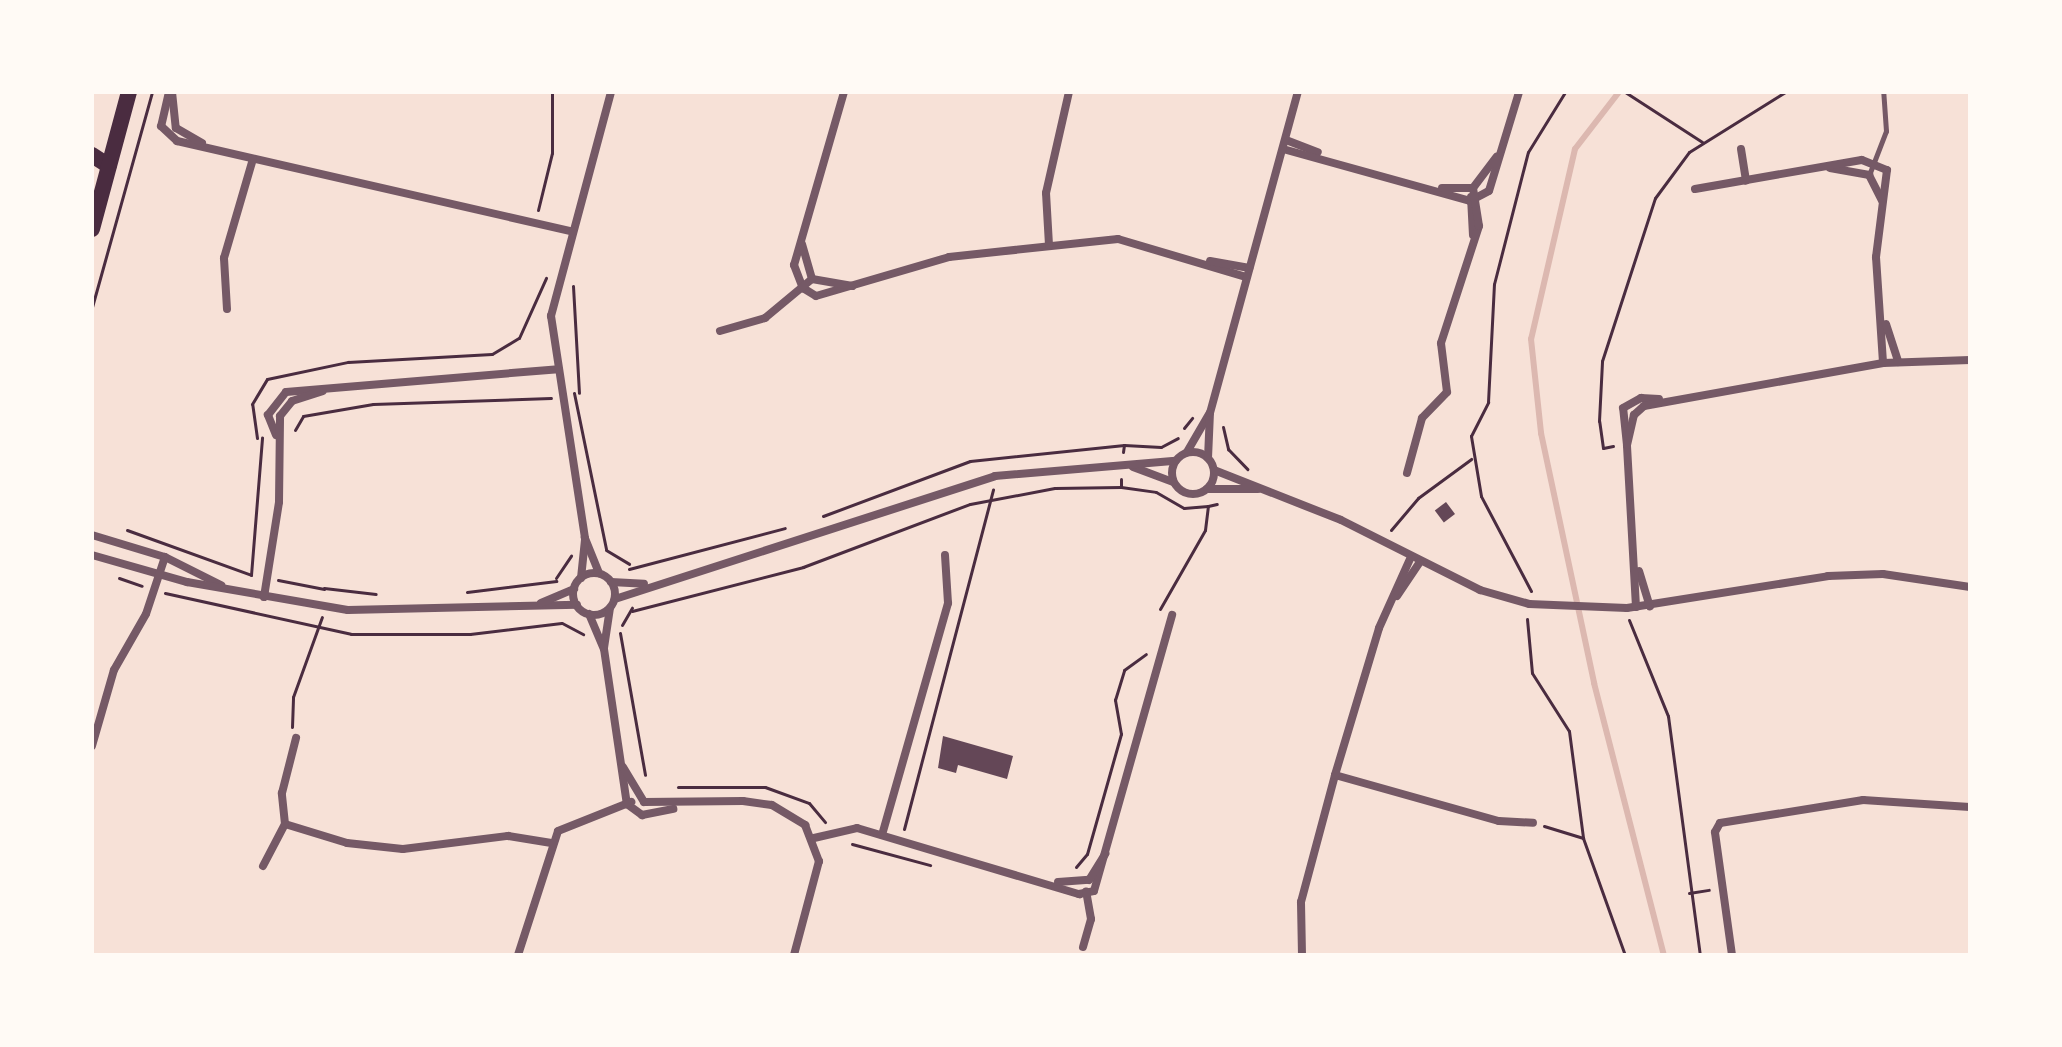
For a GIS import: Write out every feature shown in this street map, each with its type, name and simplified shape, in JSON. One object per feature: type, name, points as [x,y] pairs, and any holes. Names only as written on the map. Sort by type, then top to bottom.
[{"type":"main road","points":[[92,229],[129,92]]},
{"type":"main road","points":[[92,155],[109,166]]},
{"type":"main road","points":[[92,168],[109,166]]},
{"type":"street","points":[[170,92],[176,128],[207,145],[253,159],[573,232]]},
{"type":"street","points":[[611,92],[551,316],[585,538],[599,573],[611,582],[645,584]]},
{"type":"street","points":[[844,92],[794,265],[803,288],[829,297],[949,257],[1118,239],[1248,273]]},
{"type":"street","points":[[1049,245],[1046,193],[1069,92]]},
{"type":"street","points":[[1284,144],[1474,199],[1489,191],[1496,156],[1519,92]]},
{"type":"street","points":[[1300,93],[1208,419],[1208,458],[1214,470],[1244,480],[1381,542],[1415,561],[1529,604],[1632,608],[1828,576],[1883,574],[1970,587]]},
{"type":"street","points":[[1741,149],[1746,181]]},
{"type":"street","points":[[1407,473],[1422,418],[1447,392],[1441,343],[1474,236],[1473,188],[1496,156]]},
{"type":"street","points":[[227,309],[224,258],[253,159]]},
{"type":"street","points":[[1695,189],[1876,162],[1890,178],[1882,202],[1876,257],[1884,316],[1883,363]]},
{"type":"street","points":[[1826,168],[1869,175],[1882,202]]},
{"type":"street","points":[[1440,188],[1473,188]]},
{"type":"street","points":[[801,244],[812,279]]},
{"type":"street","points":[[812,279],[857,286]]},
{"type":"street","points":[[720,331],[765,318],[812,279]]},
{"type":"street","points":[[1884,316],[1898,362]]},
{"type":"street","points":[[1632,608],[1636,559],[1627,445],[1634,415],[1664,399],[1883,363],[1970,360]]},
{"type":"street","points":[[264,597],[279,502],[276,435],[283,407],[323,390],[558,369]]},
{"type":"street","points":[[589,614],[645,584],[801,544],[991,477],[1175,461],[1187,452],[1208,419]]},
{"type":"street","points":[[1187,452],[1208,458]]},
{"type":"street","points":[[1173,482],[1175,461]]},
{"type":"street","points":[[1133,467],[1173,482],[1188,494],[1207,489],[1259,488]]},
{"type":"street","points":[[1207,489],[1214,470]]},
{"type":"street","points":[[92,535],[165,557],[228,589]]},
{"type":"street","points":[[536,605],[574,589],[581,578],[585,538]]},
{"type":"street","points":[[92,555],[264,597],[324,606],[404,613],[577,605],[589,614],[604,649],[627,804],[642,815],[677,807],[772,805],[791,812],[814,838],[819,861],[794,955]]},
{"type":"street","points":[[882,835],[948,603],[945,555]]},
{"type":"street","points":[[92,746],[114,670],[160,574],[165,557]]},
{"type":"street","points":[[1636,559],[1650,606]]},
{"type":"street","points":[[1302,955],[1301,902],[1335,775],[1391,603],[1415,561]]},
{"type":"street","points":[[581,578],[599,573]]},
{"type":"street","points":[[604,649],[612,604],[611,582]]},
{"type":"street","points":[[574,589],[577,605]]},
{"type":"street","points":[[1087,893],[1102,881],[1106,854],[1172,615]]},
{"type":"street","points":[[263,866],[285,824],[282,793],[296,738]]},
{"type":"street","points":[[623,767],[638,797]]},
{"type":"street","points":[[1335,775],[1499,821],[1533,823]]},
{"type":"street","points":[[518,955],[551,843],[568,826],[638,797],[677,807]]},
{"type":"street","points":[[1732,955],[1715,832],[1727,820],[1863,800],[1970,807]]},
{"type":"street","points":[[285,824],[347,843],[403,849],[508,836],[551,843]]},
{"type":"street","points":[[814,838],[830,832],[882,835],[1087,893]]},
{"type":"street","points":[[1083,883],[1106,854]]},
{"type":"street","points":[[1048,881],[1083,883]]},
{"type":"street","points":[[1083,883],[1091,919],[1083,947]]},
{"type":"lane","points":[[1869,175],[1886,131],[1883,92]]},
{"type":"path","points":[[92,307],[152,92]]},
{"type":"path","points":[[535,222],[552,153],[552,92]]},
{"type":"path","points":[[1565,92],[1528,152],[1497,272],[1488,402],[1471,436],[1471,459],[1519,580],[1533,584],[1529,604],[1528,657],[1569,731],[1583,838],[1625,955]]},
{"type":"path","points":[[1625,92],[1703,142]]},
{"type":"path","points":[[1627,445],[1603,448],[1602,361],[1655,198],[1676,163],[1703,142],[1785,92]]},
{"type":"path","points":[[251,575],[261,487],[252,404],[267,379],[348,362],[492,354],[529,322],[541,277],[576,287],[570,326],[606,549]]},
{"type":"path","points":[[257,438],[295,433],[303,416],[373,404],[579,393]]},
{"type":"path","points":[[1121,487],[1124,445],[1161,447],[1178,437],[1187,417],[1208,419],[1227,428],[1228,449],[1248,465],[1244,480]]},
{"type":"path","points":[[896,856],[995,499],[987,458]]},
{"type":"path","points":[[1381,542],[1418,498],[1471,459]]},
{"type":"path","points":[[632,611],[803,567],[995,499],[1121,487],[1156,492],[1184,508],[1221,503]]},
{"type":"path","points":[[1156,623],[1167,588],[1205,530],[1208,506]]},
{"type":"path","points":[[122,529],[251,575],[324,588],[324,606],[293,697],[296,738]]},
{"type":"path","points":[[1632,608],[1668,716],[1689,836],[1689,893],[1700,955]]},
{"type":"path","points":[[562,623],[580,634],[597,632]]},
{"type":"path","points":[[607,630],[620,632],[650,785]]},
{"type":"path","points":[[1070,883],[1087,854],[1121,734],[1115,700],[1124,670],[1147,652]]},
{"type":"path","points":[[666,789],[736,782],[778,790],[817,809],[837,847],[896,856],[942,869]]},
{"type":"path","points":[[1533,823],[1583,838]]},
{"type":"path","points":[[1689,893],[1723,887]]},
{"type":"building","points":[[1446,502],[1455,514],[1444,522],[1435,510]]},
{"type":"building","points":[[943,736],[1013,756],[1007,779],[958,765],[956,773],[938,768]]},
{"type":"waterway","points":[[1619,92],[1575,149],[1531,339],[1541,433],[1594,683],[1664,955]]}]
